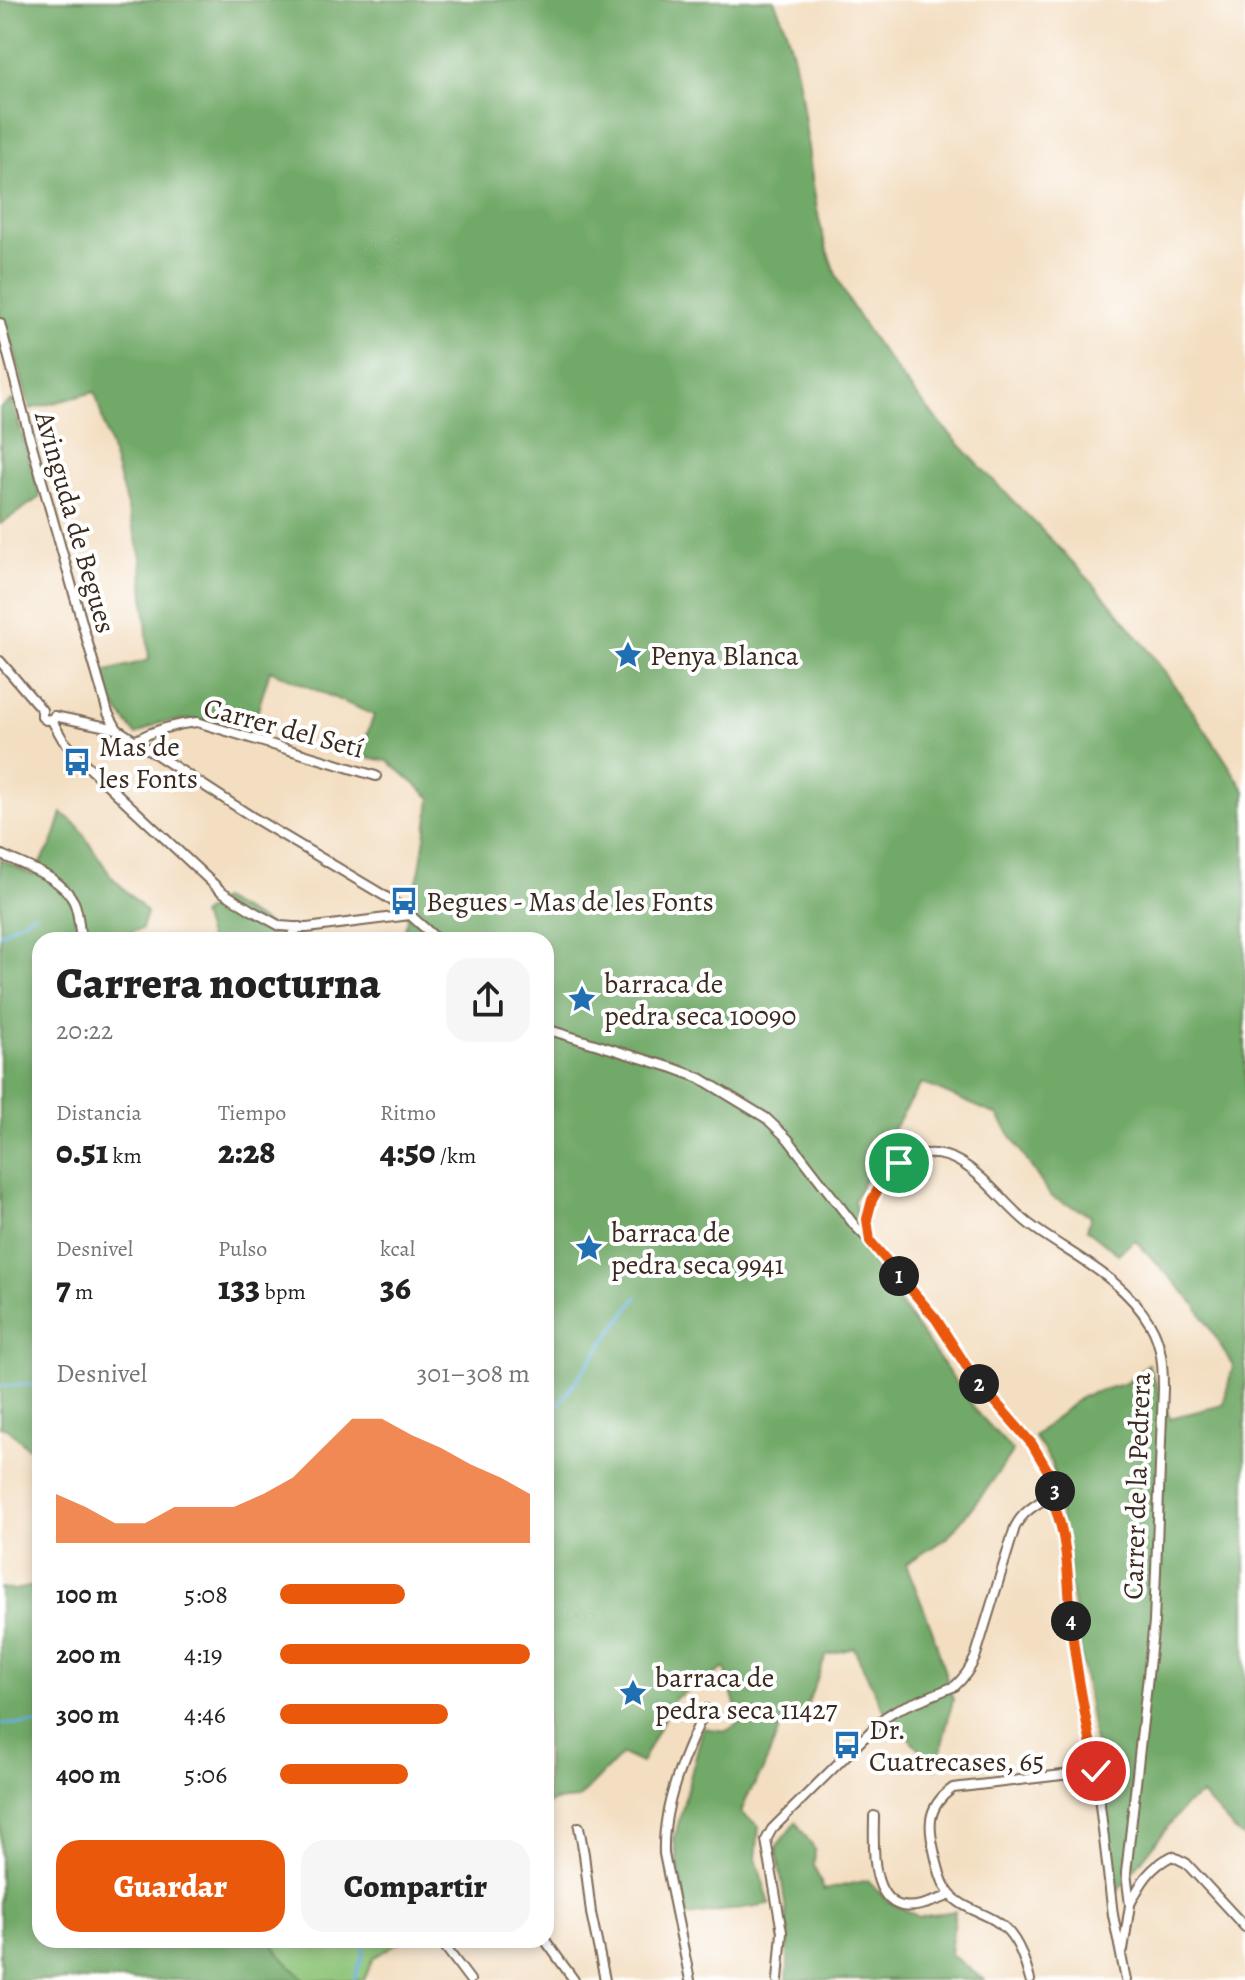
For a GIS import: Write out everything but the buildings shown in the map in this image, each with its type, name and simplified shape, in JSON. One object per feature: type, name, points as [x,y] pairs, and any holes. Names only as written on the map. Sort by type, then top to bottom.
[{"type":"street","name":"Avinguda de Begues","points":[[0,323],[93,661],[108,713],[117,729]]},
{"type":"street","points":[[0,661],[42,710],[43,718],[117,729],[200,784],[383,895],[429,932]]},
{"type":"street","points":[[52,718],[63,740],[80,759],[221,891],[280,926],[307,928],[410,915]]},
{"type":"street","name":"Carrer del Setí","points":[[136,740],[177,724],[197,722],[376,776]]},
{"type":"street","points":[[0,854],[46,876],[67,892],[76,909],[80,932]]},
{"type":"street","points":[[295,932],[299,927]]},
{"type":"street","points":[[554,1031],[700,1078],[758,1113],[788,1139],[834,1201],[936,1319],[972,1375],[1032,1444],[1048,1471],[1051,1489],[1057,1495],[1056,1499],[1024,1512],[1015,1527],[968,1672],[955,1686],[885,1717],[772,1829],[766,1840],[782,1932],[778,1980]]},
{"type":"street","name":"Carrer de la Pedrera","points":[[870,1241],[867,1219],[872,1200],[889,1170],[913,1157],[926,1154],[954,1159],[982,1178],[1025,1221],[1101,1271],[1126,1293],[1150,1324],[1161,1351],[1163,1389],[1154,1622],[1126,1873],[1130,1905],[1122,1957]]},
{"type":"street","points":[[1049,1500],[1060,1523],[1076,1658],[1096,1771],[1113,1915],[1126,1980]]},
{"type":"street","points":[[690,1980],[664,1854],[664,1838],[686,1749],[706,1709]]},
{"type":"street","points":[[1030,1980],[1023,1955],[1003,1925],[951,1895],[940,1876],[929,1825],[937,1801],[953,1788],[1096,1771]]},
{"type":"street","points":[[874,1816],[878,1882],[885,1894],[902,1906],[913,1906],[951,1895]]},
{"type":"street","points":[[579,1827],[591,1913],[605,1980]]},
{"type":"street","points":[[1130,1905],[1139,1886],[1157,1863],[1172,1856],[1186,1863],[1245,1927]]},
{"type":"street","points":[[446,1948],[470,1980]]},
{"type":"street","points":[[551,1948],[574,1980]]},
{"type":"green space","points":[[0,0],[774,0],[798,75],[821,230],[833,267],[850,303],[875,342],[933,416],[1095,586],[1136,634],[1193,711],[1245,791],[1245,1838],[1202,1795],[1185,1805],[1117,1892],[1052,1463],[1034,1436],[1082,1396],[1126,1383],[1148,1364],[1170,1418],[1223,1405],[1233,1366],[1195,1304],[1135,1240],[1118,1254],[1087,1229],[1091,1215],[1051,1197],[997,1115],[922,1083],[882,1147],[854,1200],[867,1257],[977,1412],[1013,1451],[948,1537],[906,1564],[933,1632],[953,1700],[936,1769],[882,1707],[854,1648],[826,1655],[803,1716],[782,1722],[741,1813],[759,1826],[756,1859],[770,1904],[687,1916],[674,1840],[703,1728],[726,1731],[740,1723],[725,1668],[674,1699],[641,1763],[622,1754],[578,1799],[554,1801],[554,932],[404,932],[420,869],[431,798],[388,761],[359,756],[374,715],[270,670],[251,733],[193,719],[159,723],[136,735],[111,701],[103,672],[149,660],[141,557],[95,392],[30,409],[12,343],[0,355]]},
{"type":"green space","points":[[12,400],[40,497],[0,524],[0,408]]},
{"type":"green space","points":[[62,813],[78,826],[111,876],[147,912],[142,929],[132,932],[32,932],[32,1452],[8,1429],[0,1427],[0,859],[32,875],[52,844]]},
{"type":"green space","points":[[221,899],[283,932],[206,932],[201,915]]},
{"type":"green space","points":[[32,1587],[32,1948],[276,1948],[305,1980],[0,1980],[0,1588],[14,1590]]},
{"type":"green space","points":[[796,1822],[815,1850],[814,1866],[824,1890],[868,1880],[887,1901],[919,1917],[955,1911],[950,1954],[984,1980],[787,1980],[787,1930],[776,1847]]},
{"type":"green space","points":[[276,1948],[389,1948],[373,1958],[364,1980],[305,1980]]},
{"type":"waterway","points":[[0,934],[35,913]]},
{"type":"waterway","points":[[554,1411],[637,1297]]},
{"type":"waterway","points":[[0,1386],[32,1384]]},
{"type":"waterway","points":[[0,1724],[32,1724]]},
{"type":"waterway","points":[[354,1980],[364,1948]]},
{"type":"place","name":"Penya Blanca","points":[[628,655]]},
{"type":"place","name":"Mas de les Fonts","points":[[77,762]]},
{"type":"place","name":"Begues - Mas de les Fonts","points":[[404,901]]},
{"type":"place","name":"barraca de pedra seca 10090","points":[[582,999]]},
{"type":"place","name":"barraca de pedra seca 9941","points":[[589,1248]]},
{"type":"place","name":"barraca de pedra seca 11427","points":[[633,1693]]},
{"type":"place","name":"Dr. Cuatrecases, 65","points":[[847,1745]]},
{"type":"route","points":[[899,1163],[884,1176],[872,1200],[867,1219],[868,1235],[877,1251],[936,1319],[972,1375],[1032,1444],[1048,1471],[1051,1489],[1057,1495],[1052,1502],[1060,1523],[1072,1629],[1096,1771]]}]
